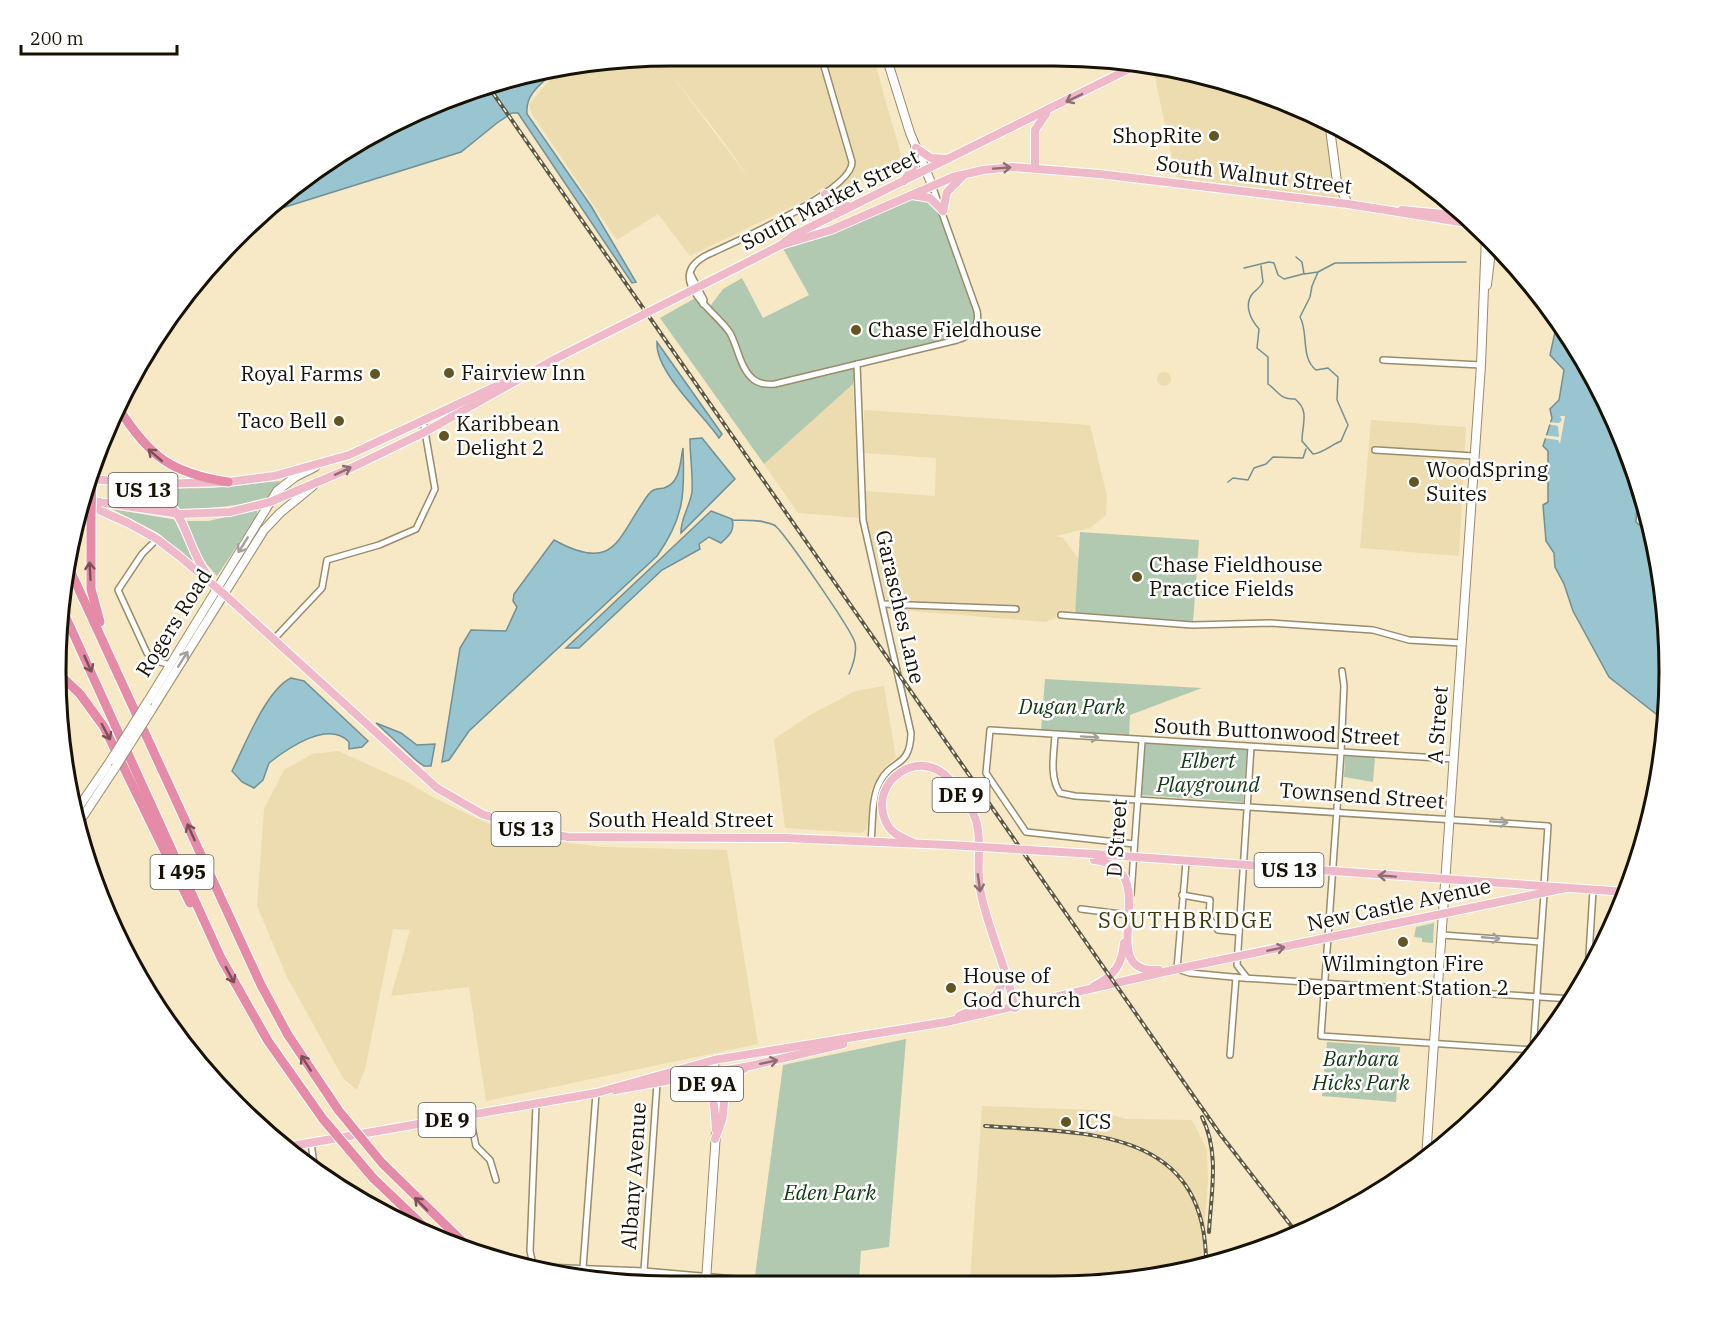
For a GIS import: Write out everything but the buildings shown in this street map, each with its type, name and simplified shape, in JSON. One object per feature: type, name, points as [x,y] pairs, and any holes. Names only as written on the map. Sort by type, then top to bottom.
[{"type":"highway","points":[[123,415],[141,441],[164,463],[188,474],[228,482]]},
{"type":"highway","points":[[91,499],[90,573],[93,601],[125,686]]},
{"type":"highway","name":"I 495","points":[[74,578],[261,985],[288,1035],[339,1111],[382,1163],[458,1237]]},
{"type":"highway","name":"I 495","points":[[68,622],[221,958],[263,1033],[323,1119],[373,1178],[414,1219]]},
{"type":"highway","points":[[66,681],[80,694],[104,727],[201,927],[221,958]]},
{"type":"main road","name":"South Market Street","points":[[91,501],[180,514],[230,512],[270,502],[425,432],[540,367],[781,245],[794,235],[1126,70]]},
{"type":"main road","points":[[1035,167],[1035,130],[1050,109]]},
{"type":"main road","points":[[903,182],[914,166],[916,148],[931,158],[950,159]]},
{"type":"main road","name":"South Walnut Street","points":[[781,245],[831,230],[932,185],[969,173],[1003,167],[1035,167],[1348,204],[1459,222]]},
{"type":"main road","points":[[943,212],[944,199],[951,186],[969,173]]},
{"type":"main road","points":[[825,194],[833,206],[851,206]]},
{"type":"main road","points":[[911,195],[930,198],[943,212]]},
{"type":"main road","name":"South Walnut Street","points":[[1377,209],[1452,215]]},
{"type":"main road","name":"South Market Street","points":[[98,478],[150,484],[228,482],[272,477],[319,465],[383,440],[540,367]]},
{"type":"main road","name":"South Heald Street","points":[[97,479],[160,495],[180,514],[199,564],[220,591]]},
{"type":"main road","name":"South Heald Street","points":[[90,505],[157,539],[274,639],[437,788],[482,814],[538,832],[568,837],[785,838],[921,845],[1094,857],[1132,857],[1244,867],[1498,883],[1544,890],[1566,888],[1617,891]]},
{"type":"main road","name":"DE 9","points":[[921,845],[894,833],[886,823],[882,807],[884,792],[892,777],[904,769],[919,766],[936,769],[948,777],[975,818],[979,834],[978,873],[981,895],[1003,962],[1002,983],[994,997],[981,1006],[946,1022]]},
{"type":"main road","name":"South Heald Street","points":[[1094,857],[1110,864],[1120,872],[1129,887],[1131,900]]},
{"type":"main road","points":[[1492,903],[1508,895],[1506,885],[1498,883]]},
{"type":"main road","name":"New Castle Avenue","points":[[608,1090],[628,1082],[714,1060],[852,1039],[1015,1008],[1177,969],[1443,914],[1544,890]]},
{"type":"main road","name":"D Street","points":[[1131,900],[1127,948],[1133,963],[1147,970],[1177,969]]},
{"type":"main road","points":[[1089,990],[1111,976],[1120,964],[1128,918]]},
{"type":"main road","points":[[1003,962],[1015,1008]]},
{"type":"main road","name":"New Castle Avenue","points":[[296,1145],[470,1117],[608,1090],[750,1066],[811,1053],[852,1039]]},
{"type":"main road","points":[[715,1139],[722,1121],[726,1086],[731,1077],[750,1066]]},
{"type":"main road","name":"DE 9A","points":[[659,1082],[695,1079],[705,1082],[711,1092],[716,1130]]},
{"type":"street","name":"South Market Street","points":[[824,66],[852,162],[849,174],[825,194],[699,260],[691,269],[690,283],[704,304],[727,328],[746,371],[758,382],[775,384],[857,364]]},
{"type":"street","points":[[857,364],[961,339],[975,328],[977,311],[943,212],[916,148],[889,66]]},
{"type":"street","points":[[1331,133],[1337,182],[1348,204]]},
{"type":"street","name":"A Street","points":[[1427,1147],[1485,295],[1486,247]]},
{"type":"street","name":"A Street","points":[[1485,295],[1491,252]]},
{"type":"street","points":[[1383,360],[1480,365]]},
{"type":"street","name":"Garasches Lane","points":[[857,364],[861,507],[909,724],[910,746],[905,759],[881,780],[876,791],[871,843]]},
{"type":"street","points":[[274,639],[322,588],[327,560],[379,545],[416,530],[435,489],[423,420]]},
{"type":"street","points":[[1375,450],[1474,456]]},
{"type":"street","name":"Rogers Road","points":[[84,815],[152,709],[270,502],[283,485],[319,465]]},
{"type":"street","name":"Rogers Road","points":[[81,803],[170,665],[264,530],[285,508],[318,482]]},
{"type":"street","points":[[157,539],[142,554],[118,590],[147,653],[154,660],[170,665]]},
{"type":"street","points":[[883,604],[1016,609]]},
{"type":"street","points":[[1061,615],[1192,625],[1281,624],[1373,630],[1408,640],[1462,643]]},
{"type":"street","points":[[1342,671],[1344,686],[1341,752],[1321,1036],[1525,1050]]},
{"type":"street","name":"South Buttonwood Street","points":[[1134,844],[1026,831],[986,773],[990,730],[1454,759]]},
{"type":"street","name":"Townsend Street","points":[[1055,735],[1053,776],[1060,793],[1075,796],[1248,805],[1548,826],[1544,890]]},
{"type":"street","name":"D Street","points":[[1131,900],[1132,857],[1142,741]]},
{"type":"street","points":[[1247,978],[1237,968],[1237,957],[1251,747]]},
{"type":"street","points":[[1186,862],[1177,969],[1190,973],[1247,978],[1563,998]]},
{"type":"street","points":[[1535,1038],[1544,890]]},
{"type":"street","points":[[1589,954],[1593,890]]},
{"type":"street","points":[[1182,895],[1210,900],[1209,918],[1218,930],[1239,932]]},
{"type":"street","points":[[1081,909],[1128,918]]},
{"type":"street","points":[[1442,934],[1540,942]]},
{"type":"street","points":[[1230,1055],[1236,977]]},
{"type":"street","name":"DE 9A","points":[[705,1276],[716,1130],[714,1060]]},
{"type":"street","name":"Albany Avenue","points":[[644,1271],[659,1082]]},
{"type":"street","points":[[583,1268],[596,1093]]},
{"type":"street","points":[[532,1259],[530,1251],[536,1105]]},
{"type":"street","points":[[470,1117],[476,1146],[490,1161],[496,1180]]},
{"type":"street","points":[[311,1143],[313,1158]]},
{"type":"street","points":[[571,1267],[644,1271],[678,1276]]},
{"type":"shaded area","points":[[671,66],[876,66],[904,165],[844,189],[822,188],[806,200],[690,256],[658,214],[617,240],[532,114],[529,104],[551,79],[592,71]],"holes":[[[670,73],[721,138],[750,180]]]},
{"type":"shaded area","points":[[1154,75],[1248,98],[1330,132],[1344,191],[1334,198],[1176,177]]},
{"type":"shaded area","points":[[1164,372],[1169,374],[1171,379],[1169,384],[1164,386],[1159,384],[1157,379],[1159,374]]},
{"type":"shaded area","points":[[853,384],[859,518],[798,513],[764,464]]},
{"type":"shaded area","points":[[864,410],[1090,425],[1107,496],[1106,515],[1090,528],[1056,536],[1063,538],[1089,573],[1087,606],[1045,622],[888,609],[866,517],[865,491],[935,496],[936,458],[864,453]]},
{"type":"shaded area","points":[[1371,420],[1466,427],[1459,556],[1360,548]]},
{"type":"shaded area","points":[[884,686],[896,758],[886,765],[871,790],[867,829],[861,833],[785,828],[774,739],[810,715],[855,691]]},
{"type":"shaded area","points":[[338,751],[409,783],[434,798],[516,837],[604,847],[727,850],[758,1044],[486,1101],[469,987],[391,996],[410,930],[393,929],[365,1069],[357,1090],[343,1078],[287,977],[257,906],[264,809],[284,770],[312,754]]},
{"type":"shaded area","points":[[982,1106],[1096,1110],[1126,1119],[1192,1120],[1207,1149],[1208,1181],[1202,1257],[1133,1271],[1094,1275],[970,1276]]},
{"type":"green space","name":"Chase Fieldhouse","points":[[911,194],[935,200],[978,316],[969,335],[857,364],[853,384],[764,464],[660,318],[697,297],[708,309],[723,289],[742,278],[763,318],[809,295],[781,245],[822,233]]},
{"type":"green space","points":[[280,481],[268,498],[235,505],[202,508],[180,509],[175,502],[155,489],[210,488]]},
{"type":"green space","points":[[112,509],[177,520],[194,560],[191,562],[158,533]]},
{"type":"green space","points":[[257,510],[257,516],[217,576],[199,555],[187,521],[208,521]]},
{"type":"green space","name":"Chase Fieldhouse Practice Fields","points":[[1080,532],[1199,540],[1193,623],[1075,615]]},
{"type":"green space","name":"Dugan Park","points":[[1045,679],[1202,688],[1130,715],[1129,737],[1041,731]]},
{"type":"green space","name":"Elbert Playground","points":[[1145,743],[1247,750],[1243,802],[1141,795]]},
{"type":"green space","points":[[1345,756],[1375,757],[1373,782],[1344,777]]},
{"type":"green space","points":[[1307,878],[1324,879],[1323,888],[1307,887]]},
{"type":"green space","points":[[1434,923],[1433,943],[1422,942],[1422,938],[1414,937],[1416,927]]},
{"type":"green space","name":"Eden Park","points":[[906,1039],[889,1247],[861,1251],[859,1276],[755,1276],[783,1065]]},
{"type":"green space","name":"Barbara Hicks Park","points":[[1327,1042],[1400,1047],[1396,1102],[1322,1096]]},
{"type":"water","points":[[545,80],[531,95],[527,114],[591,206],[636,282],[632,283],[518,113],[512,113],[497,123],[461,152],[282,208],[335,168],[403,128],[477,98]]},
{"type":"water","points":[[1555,332],[1597,403],[1627,477],[1637,510],[1636,522],[1641,526],[1654,592],[1658,631],[1658,715],[1609,677],[1573,611],[1564,584],[1555,567],[1554,553],[1546,541],[1543,505],[1548,502],[1548,451],[1543,446],[1552,418],[1550,409],[1559,400],[1564,370],[1550,355]]},
{"type":"water","points":[[657,342],[722,434],[719,438],[672,379],[658,354]]},
{"type":"water","points":[[702,438],[735,479],[681,533],[692,492],[690,439]]},
{"type":"water","points":[[683,448],[684,479],[681,505],[673,530],[657,556],[469,731],[449,760],[442,762],[460,648],[471,630],[506,631],[517,607],[513,601],[514,594],[554,540],[575,550],[590,553],[603,552],[613,546],[650,493],[670,485],[677,477]]},
{"type":"water","points":[[711,511],[732,519],[732,529],[721,543],[709,537],[699,544],[700,549],[662,570],[579,648],[566,648]]},
{"type":"water","points":[[291,678],[304,681],[368,741],[362,747],[349,749],[349,742],[340,736],[319,735],[308,739],[269,763],[263,780],[254,788],[242,782],[232,771],[265,706],[282,684]]},
{"type":"water","points":[[376,723],[401,733],[417,745],[435,744],[431,766],[424,766],[417,761]]},
{"type":"pier","points":[[1560,416],[1565,416],[1560,444],[1558,440],[1543,438],[1543,435],[1559,437],[1558,426],[1547,424],[1548,422],[1559,423],[1562,420]]},
{"type":"waterway","points":[[1296,257],[1302,262],[1304,274],[1318,272],[1335,263],[1466,262]]},
{"type":"waterway","points":[[1244,268],[1269,262],[1274,263],[1278,275],[1284,279],[1303,274]]},
{"type":"waterway","points":[[1261,266],[1263,282],[1253,293],[1248,307],[1259,329],[1257,348],[1268,357],[1268,384],[1283,397],[1295,399],[1300,404],[1304,413],[1302,441],[1313,454],[1341,441],[1348,425],[1337,400],[1338,377],[1328,368],[1316,370],[1311,365],[1306,352],[1303,323],[1300,317],[1310,297],[1318,272]]},
{"type":"waterway","points":[[1228,482],[1233,478],[1248,480],[1254,468],[1266,464],[1273,457],[1303,458],[1306,449]]},
{"type":"waterway","points":[[732,520],[759,521],[774,525],[790,544],[831,602],[855,643],[855,655],[849,674]]},
{"type":"railway","points":[[493,93],[1220,1134],[1292,1227]]},
{"type":"railway","points":[[1202,1117],[1208,1131],[1213,1159],[1209,1232]]},
{"type":"railway","points":[[985,1126],[1062,1131],[1100,1137],[1134,1146],[1163,1162],[1186,1186],[1201,1220],[1205,1256]]},
{"type":"place","name":"ShopRite","points":[[1214,136]]},
{"type":"place","name":"Chase Fieldhouse","points":[[856,330]]},
{"type":"place","name":"Fairview Inn","points":[[449,373]]},
{"type":"place","name":"Royal Farms","points":[[375,374]]},
{"type":"place","name":"Taco Bell","points":[[339,421]]},
{"type":"place","name":"Karibbean Delight 2","points":[[444,436]]},
{"type":"place","name":"WoodSpring Suites","points":[[1414,482]]},
{"type":"place","name":"Chase Fieldhouse Practice Fields","points":[[1137,577]]},
{"type":"place","name":"Wilmington Fire Department Station 2","points":[[1403,942]]},
{"type":"place","name":"House of God Church","points":[[951,988]]},
{"type":"place","name":"ICS","points":[[1066,1122]]},
{"type":"district","name":"SOUTHBRIDGE","points":[[1186,920]]}]
